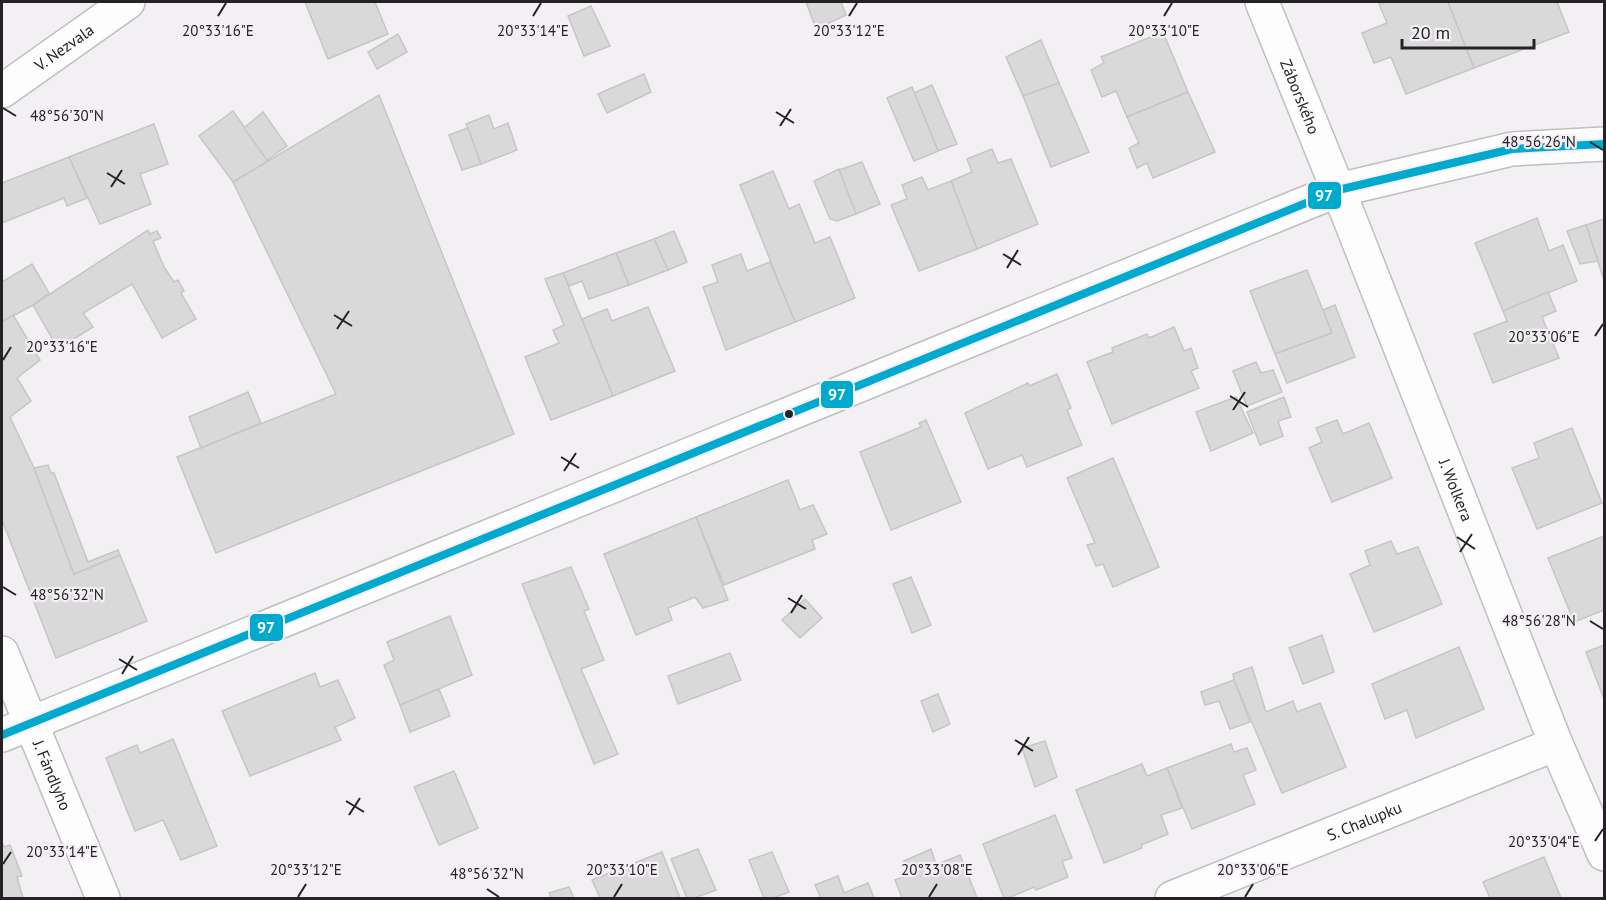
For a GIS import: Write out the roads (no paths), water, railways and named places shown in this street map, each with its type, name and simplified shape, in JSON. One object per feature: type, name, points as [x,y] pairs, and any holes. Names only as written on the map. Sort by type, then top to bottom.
[{"type":"street","name":"V. Nezvala","points":[[2,91],[128,2]]},
{"type":"street","name":"Záborského","points":[[1262,2],[1338,190]]},
{"type":"street","points":[[16,729],[1338,190],[1512,148],[1605,144]]},
{"type":"street","name":"J. Wolkera","points":[[1338,190],[1556,744],[1605,854]]},
{"type":"street","name":"J. Fándlyho","points":[[2,653],[16,729],[103,898]]},
{"type":"street","name":"S. Chalupku","points":[[1172,898],[1556,744]]}]
